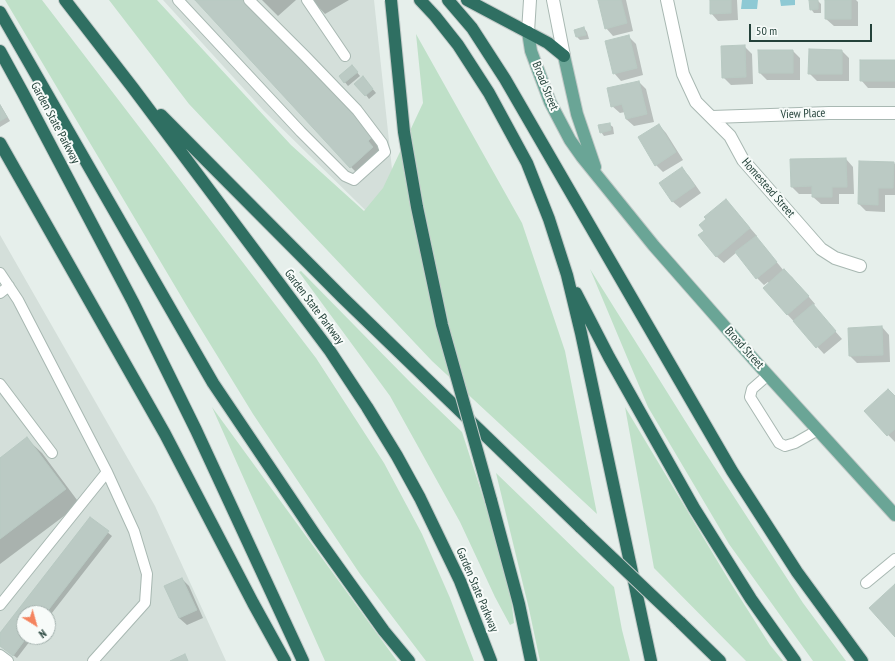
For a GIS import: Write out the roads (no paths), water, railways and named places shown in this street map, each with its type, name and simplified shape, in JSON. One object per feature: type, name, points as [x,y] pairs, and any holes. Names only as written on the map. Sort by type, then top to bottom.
[{"type":"highway","name":"Garden State Parkway","points":[[65,0],[133,88],[330,351],[367,407],[397,456],[420,498],[460,581],[491,661]]},
{"type":"highway","points":[[391,0],[404,132],[416,207],[442,326],[519,604],[531,661]]},
{"type":"highway","points":[[420,0],[458,45],[489,93],[527,163],[549,219],[567,274],[581,333],[651,661]]},
{"type":"highway","points":[[448,0],[472,28],[505,79],[732,471],[797,572],[862,661]]},
{"type":"highway","points":[[467,0],[548,43],[564,56]]},
{"type":"highway","points":[[0,12],[213,383],[316,536],[384,630],[409,661]]},
{"type":"highway","name":"Garden State Parkway","points":[[0,51],[136,309],[196,430],[303,661]]},
{"type":"highway","points":[[133,88],[342,297],[720,661]]},
{"type":"highway","points":[[0,143],[165,434],[285,661]]},
{"type":"highway","points":[[567,274],[609,357],[694,508],[751,599],[795,661]]},
{"type":"main road","name":"Broad Street","points":[[528,32],[531,51],[550,102],[570,140],[627,214],[654,246],[895,515]]},
{"type":"main road","name":"Broad Street","points":[[564,56],[577,114],[598,175]]},
{"type":"street","points":[[528,32],[530,0]]},
{"type":"street","points":[[553,0],[564,56]]},
{"type":"street","name":"Homestead Street","points":[[667,0],[684,74],[696,102],[730,136],[743,160],[821,249],[835,258],[860,266]]},
{"type":"street","name":"View Place","points":[[712,117],[829,113],[895,113]]},
{"type":"lane","points":[[178,0],[301,132],[345,176],[354,180],[385,152],[382,143],[357,110],[306,56],[249,0]]},
{"type":"lane","points":[[307,0],[345,56]]},
{"type":"lane","points":[[0,272],[23,310],[107,472],[134,531],[147,574],[145,603],[93,661]]},
{"type":"lane","points":[[0,293],[9,286]]},
{"type":"lane","points":[[768,375],[752,389],[750,396],[779,443],[785,446],[795,443],[818,430]]},
{"type":"lane","points":[[0,384],[52,453]]},
{"type":"lane","points":[[0,605],[107,472]]},
{"type":"lane","points":[[866,583],[893,564]]},
{"type":"lane","points":[[0,655],[8,661]]},
{"type":"water","points":[[742,0],[758,0],[757,9],[741,9]]},
{"type":"water","points":[[780,0],[795,0],[795,5],[781,6]]}]
